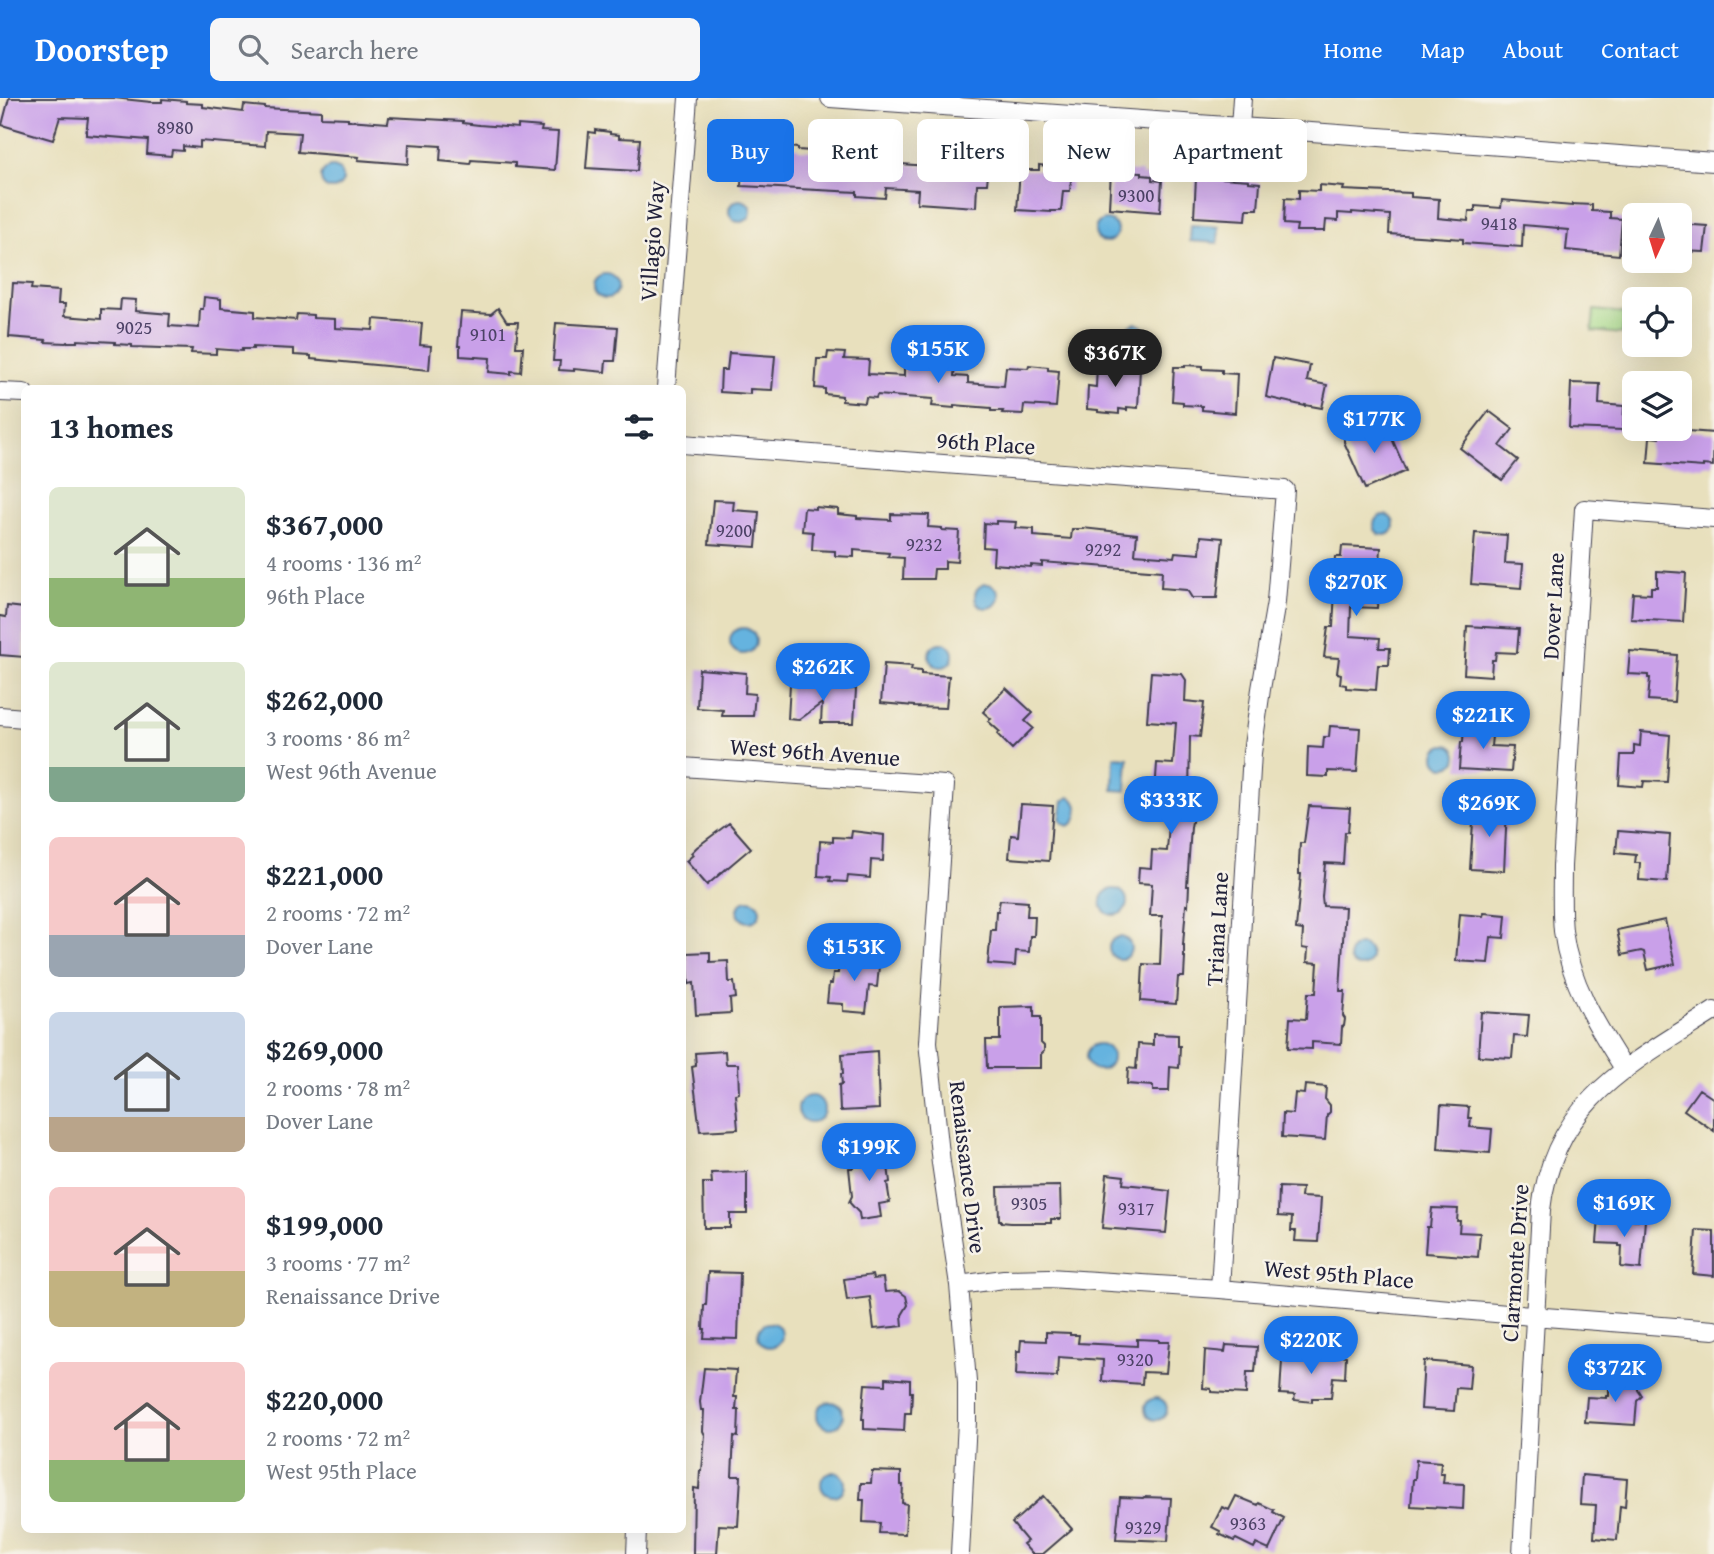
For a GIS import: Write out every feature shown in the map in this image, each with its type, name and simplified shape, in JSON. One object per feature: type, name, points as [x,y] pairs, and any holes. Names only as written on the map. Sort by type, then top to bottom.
[{"type":"street","name":"Villagio Way","points":[[666,385],[688,98]]},
{"type":"street","points":[[830,98],[1149,121]]},
{"type":"street","points":[[1241,119],[1242,98]]},
{"type":"street","points":[[1307,132],[1714,162]]},
{"type":"street","points":[[0,392],[21,393]]},
{"type":"street","name":"96th Place","points":[[686,444],[1285,490]]},
{"type":"street","name":"Triana Lane","points":[[1220,1289],[1252,752],[1276,602],[1285,490]]},
{"type":"street","name":"Dover Lane","points":[[1625,1070],[1577,986],[1562,921],[1562,866],[1584,509],[1714,519]]},
{"type":"street","points":[[0,716],[21,718]]},
{"type":"street","name":"West 96th Avenue","points":[[686,767],[945,785]]},
{"type":"street","name":"Renaissance Drive","points":[[945,785],[928,1042],[941,1163],[959,1285],[967,1382],[960,1554]]},
{"type":"street","name":"Clarmonte Drive","points":[[1522,1554],[1541,1210],[1548,1170],[1578,1113],[1606,1084],[1714,1011]]},
{"type":"street","name":"West 95th Place","points":[[959,1285],[1004,1279],[1049,1278],[1220,1289],[1714,1330]]},
{"type":"street","points":[[636,1554],[637,1533]]},
{"type":"green space","points":[[1594,310],[1622,313],[1622,334],[1592,331]]},
{"type":"water","points":[[332,167],[340,170],[343,178],[340,186],[332,189],[324,186],[321,178],[324,170]]},
{"type":"water","points":[[740,200],[748,203],[751,211],[748,219],[740,222],[732,219],[729,211],[732,203]]},
{"type":"water","points":[[1106,220],[1114,223],[1117,231],[1114,239],[1106,242],[1098,239],[1095,231],[1098,223]]},
{"type":"water","points":[[1191,225],[1219,227],[1218,243],[1190,241]]},
{"type":"water","points":[[606,274],[615,277],[618,286],[615,295],[606,298],[597,295],[594,286],[597,277]]},
{"type":"water","points":[[1136,323],[1143,327],[1144,334],[1142,344],[1136,352],[1127,345],[1130,326]]},
{"type":"water","points":[[1380,515],[1388,515],[1394,525],[1388,535],[1380,535],[1374,529],[1374,521]]},
{"type":"water","points":[[987,584],[995,588],[999,596],[995,604],[987,608],[979,604],[975,596],[979,588]]},
{"type":"water","points":[[743,628],[752,632],[756,641],[752,650],[743,654],[734,650],[730,641],[734,632]]},
{"type":"water","points":[[941,643],[952,650],[953,655],[946,666],[941,667],[930,660],[929,655],[936,644]]},
{"type":"water","points":[[1446,745],[1454,748],[1457,756],[1454,764],[1446,767],[1438,764],[1435,756],[1438,748]]},
{"type":"water","points":[[1114,757],[1128,758],[1126,791],[1113,790]]},
{"type":"water","points":[[1069,797],[1075,802],[1077,810],[1076,818],[1068,826],[1060,820],[1063,801]]},
{"type":"water","points":[[1114,889],[1123,893],[1127,902],[1123,911],[1114,915],[1105,911],[1101,902],[1105,893]]},
{"type":"water","points":[[749,900],[757,903],[760,911],[757,919],[749,922],[741,919],[738,911],[741,903]]},
{"type":"water","points":[[1120,937],[1128,940],[1131,948],[1128,956],[1120,959],[1112,956],[1109,948],[1112,940]]},
{"type":"water","points":[[1360,945],[1370,952],[1371,956],[1364,966],[1360,967],[1350,960],[1349,956],[1356,946]]},
{"type":"water","points":[[1099,1044],[1108,1048],[1112,1057],[1108,1066],[1099,1070],[1090,1066],[1086,1057],[1090,1048]]},
{"type":"water","points":[[811,1096],[820,1100],[824,1109],[820,1118],[811,1122],[802,1118],[798,1109],[802,1100]]},
{"type":"water","points":[[1644,1181],[1651,1182],[1656,1194],[1654,1203],[1643,1209],[1638,1195]]},
{"type":"water","points":[[770,1323],[781,1330],[782,1335],[775,1346],[770,1347],[759,1340],[758,1335],[765,1324]]},
{"type":"water","points":[[1156,1398],[1164,1401],[1167,1409],[1164,1417],[1156,1420],[1148,1417],[1145,1409],[1148,1401]]},
{"type":"water","points":[[830,1402],[839,1406],[843,1415],[839,1424],[830,1428],[821,1424],[817,1415],[821,1406]]},
{"type":"water","points":[[833,1472],[842,1475],[845,1484],[842,1493],[833,1496],[824,1493],[821,1484],[824,1475]]},
{"type":"building","points":[[9,98],[113,98],[151,102],[162,102],[162,99],[243,112],[244,105],[321,111],[321,117],[388,123],[389,117],[463,121],[518,128],[518,125],[542,127],[541,131],[558,132],[555,170],[515,167],[515,163],[471,160],[470,164],[440,161],[441,146],[409,144],[408,164],[298,152],[300,133],[266,131],[265,146],[200,141],[200,148],[183,146],[183,151],[172,150],[171,156],[147,154],[148,140],[86,135],[88,118],[60,117],[53,140],[2,125]]},
{"type":"building","points":[[595,130],[619,135],[619,138],[640,139],[637,171],[586,168],[589,132],[595,133]]},
{"type":"building","points":[[794,148],[808,151],[808,182],[903,182],[903,164],[917,165],[917,182],[987,182],[977,184],[976,207],[917,203],[918,190],[886,188],[885,198],[857,196],[857,192],[741,186],[741,182],[794,182]]},
{"type":"building","points":[[1039,165],[1043,165],[1043,182],[1071,182],[1070,191],[1063,191],[1061,211],[1017,210],[1019,182],[1029,182],[1029,170],[1039,170]]},
{"type":"building","points":[[1135,172],[1149,176],[1149,182],[1162,182],[1160,212],[1109,208],[1110,182],[1135,182]]},
{"type":"building","points":[[1196,182],[1260,183],[1258,209],[1247,209],[1246,220],[1194,217]]},
{"type":"building","points":[[1319,185],[1344,187],[1343,190],[1411,193],[1411,197],[1439,199],[1438,218],[1468,221],[1469,211],[1475,211],[1475,206],[1501,208],[1502,200],[1572,206],[1592,205],[1592,211],[1610,212],[1610,218],[1622,219],[1619,255],[1566,250],[1568,230],[1558,228],[1523,225],[1522,247],[1463,243],[1463,239],[1389,234],[1390,215],[1338,213],[1338,221],[1326,220],[1325,231],[1296,231],[1297,225],[1284,224],[1285,198],[1299,199],[1299,190],[1319,191]]},
{"type":"building","points":[[1692,225],[1707,226],[1704,252],[1692,252]]},
{"type":"building","points":[[13,283],[32,284],[31,289],[59,291],[58,304],[65,304],[64,316],[101,319],[101,309],[120,310],[121,299],[136,300],[135,311],[170,314],[169,326],[199,328],[204,297],[221,299],[221,308],[255,311],[255,317],[296,320],[297,314],[335,319],[335,328],[373,330],[374,319],[422,323],[420,345],[431,346],[429,370],[311,359],[311,356],[294,355],[294,349],[253,347],[242,351],[216,349],[216,354],[191,353],[192,349],[132,347],[115,342],[77,340],[66,343],[9,337]]},
{"type":"building","points":[[498,308],[507,322],[518,322],[516,347],[523,347],[521,372],[489,372],[490,358],[460,356],[458,346],[461,312],[491,314]]},
{"type":"building","points":[[556,323],[618,327],[615,361],[606,361],[605,372],[559,370],[560,361],[553,361]]},
{"type":"building","points":[[828,352],[845,353],[844,359],[869,360],[868,374],[904,376],[904,365],[918,366],[919,360],[924,359],[955,362],[954,376],[968,377],[968,383],[1004,386],[1006,367],[1048,367],[1048,370],[1059,371],[1056,407],[1024,405],[1023,414],[991,411],[991,408],[932,406],[933,399],[877,395],[876,398],[866,397],[865,403],[842,401],[842,396],[825,394],[825,389],[815,388],[817,359],[827,359]]},
{"type":"building","points":[[729,353],[775,356],[772,390],[750,389],[750,394],[720,392],[721,370],[727,370]]},
{"type":"building","points":[[1273,358],[1310,365],[1307,381],[1327,385],[1322,408],[1266,397]]},
{"type":"building","points":[[1097,365],[1140,368],[1138,408],[1119,409],[1119,414],[1087,409],[1088,386],[1096,387]]},
{"type":"building","points":[[1185,365],[1237,374],[1235,413],[1202,410],[1202,406],[1183,405],[1183,402],[1172,401],[1174,367]]},
{"type":"building","points":[[1571,383],[1600,384],[1599,404],[1622,406],[1622,430],[1569,428]]},
{"type":"building","points":[[1489,411],[1513,429],[1500,446],[1518,460],[1502,480],[1460,448]]},
{"type":"building","points":[[1372,423],[1376,432],[1387,427],[1406,471],[1365,489],[1344,442],[1344,435]]},
{"type":"building","points":[[1692,431],[1714,433],[1713,466],[1648,463],[1650,441],[1692,441]]},
{"type":"building","points":[[713,500],[734,501],[733,510],[759,512],[756,547],[709,544]]},
{"type":"building","points":[[804,508],[838,509],[838,514],[857,518],[891,520],[891,514],[929,515],[928,527],[959,531],[957,562],[945,561],[945,569],[934,569],[933,579],[903,579],[904,558],[888,557],[889,553],[854,550],[854,557],[835,556],[835,551],[812,550],[813,532],[802,531]]},
{"type":"building","points":[[996,521],[1016,522],[1015,528],[1034,529],[1034,536],[1071,539],[1072,529],[1083,528],[1137,534],[1135,554],[1174,557],[1175,552],[1200,554],[1201,536],[1223,538],[1217,598],[1192,598],[1187,590],[1161,588],[1162,571],[1042,562],[1042,566],[1031,567],[993,564],[994,548],[983,547],[984,523],[996,524]]},
{"type":"building","points":[[1475,533],[1507,535],[1505,563],[1523,564],[1521,588],[1471,584]]},
{"type":"building","points":[[1342,546],[1381,548],[1377,608],[1351,607],[1350,636],[1380,638],[1379,648],[1390,648],[1389,665],[1378,665],[1376,690],[1346,688],[1346,685],[1340,684],[1341,674],[1337,673],[1339,658],[1324,657],[1328,627],[1333,627],[1335,557],[1341,557]]},
{"type":"building","points":[[1657,571],[1686,573],[1683,622],[1631,619],[1633,593],[1651,594],[1651,587],[1657,587]]},
{"type":"building","points":[[7,606],[21,608],[21,657],[0,655],[0,616],[6,617]]},
{"type":"building","points":[[1467,626],[1519,629],[1517,653],[1496,652],[1495,660],[1492,660],[1491,676],[1464,674]]},
{"type":"building","points":[[1630,651],[1677,655],[1674,702],[1648,700],[1648,675],[1628,674]]},
{"type":"building","points":[[884,664],[912,666],[911,670],[921,671],[921,674],[949,676],[946,708],[881,703]]},
{"type":"building","points":[[699,669],[746,673],[745,693],[755,694],[753,716],[722,716],[723,710],[697,708]]},
{"type":"building","points":[[1151,672],[1182,674],[1186,680],[1185,701],[1204,703],[1200,737],[1190,736],[1189,796],[1195,797],[1183,945],[1184,977],[1178,977],[1176,1004],[1141,1001],[1143,964],[1160,965],[1162,916],[1150,916],[1152,884],[1138,883],[1139,867],[1151,868],[1152,850],[1167,851],[1170,809],[1154,808],[1157,763],[1173,764],[1176,723],[1147,721]]},
{"type":"building","points":[[790,684],[856,689],[854,723],[821,723],[822,703],[799,720],[788,719]]},
{"type":"building","points":[[1006,688],[1033,713],[1025,721],[1033,728],[1012,749],[997,734],[1000,732],[983,712]]},
{"type":"building","points":[[1464,723],[1490,725],[1491,746],[1513,747],[1511,772],[1459,769]]},
{"type":"building","points":[[1330,726],[1360,728],[1357,772],[1328,771],[1328,777],[1307,776],[1308,747],[1323,748],[1324,737],[1329,737]]},
{"type":"building","points":[[1641,732],[1670,735],[1667,782],[1644,781],[1643,787],[1619,785],[1621,755],[1634,755],[1634,745],[1640,746]]},
{"type":"building","points":[[1021,804],[1053,806],[1049,861],[1009,858],[1011,835],[1018,836]]},
{"type":"building","points":[[1309,806],[1350,808],[1343,864],[1325,863],[1322,897],[1323,906],[1345,907],[1340,991],[1345,991],[1344,1026],[1341,1044],[1312,1042],[1312,1049],[1288,1048],[1290,1018],[1306,1019],[1308,993],[1316,993],[1318,963],[1307,962],[1308,949],[1302,948],[1303,930],[1296,929],[1301,874],[1300,843],[1304,843]]},
{"type":"building","points":[[1474,807],[1507,809],[1504,871],[1470,869]]},
{"type":"building","points":[[729,823],[751,848],[707,885],[686,861],[697,847]]},
{"type":"building","points":[[852,831],[884,835],[883,861],[871,860],[870,878],[848,876],[847,882],[830,881],[831,877],[818,876],[820,841],[833,842],[833,837],[851,838]]},
{"type":"building","points":[[1618,831],[1670,835],[1667,882],[1639,880],[1640,863],[1635,863],[1636,855],[1616,853]]},
{"type":"building","points":[[1000,900],[1028,902],[1027,916],[1035,916],[1034,936],[1030,936],[1029,952],[1016,951],[1015,966],[988,964],[991,930],[995,930],[996,911]]},
{"type":"building","points":[[1484,913],[1506,915],[1504,938],[1491,937],[1488,963],[1456,961],[1460,914],[1483,916]]},
{"type":"building","points":[[1665,920],[1675,964],[1648,970],[1644,952],[1622,955],[1617,930]]},
{"type":"building","points":[[710,952],[710,962],[728,961],[729,982],[734,982],[736,998],[730,999],[731,1013],[696,1015],[694,983],[689,984],[687,953]]},
{"type":"building","points":[[855,954],[880,956],[877,987],[869,986],[866,1013],[843,1011],[843,1004],[827,1003],[833,973],[838,973],[839,963],[855,964]]},
{"type":"building","points":[[1034,1006],[1034,1017],[1041,1017],[1041,1043],[1044,1051],[1041,1054],[1041,1068],[987,1068],[986,1040],[1000,1040],[1000,1007]]},
{"type":"building","points":[[1481,1012],[1529,1015],[1527,1037],[1514,1036],[1512,1058],[1478,1056]]},
{"type":"building","points":[[1153,1034],[1178,1035],[1179,1068],[1170,1067],[1169,1091],[1153,1091],[1153,1086],[1127,1084],[1128,1068],[1136,1069],[1138,1044],[1153,1045]]},
{"type":"building","points":[[725,1051],[726,1064],[738,1064],[739,1093],[735,1094],[738,1129],[700,1131],[692,1067],[696,1066],[695,1053]]},
{"type":"building","points":[[877,1051],[879,1109],[840,1111],[842,1054]]},
{"type":"building","points":[[1305,1085],[1326,1087],[1325,1099],[1330,1105],[1330,1112],[1327,1115],[1325,1140],[1282,1137],[1283,1113],[1293,1114],[1295,1093],[1304,1094]]},
{"type":"building","points":[[1699,1089],[1714,1099],[1714,1131],[1684,1110]]},
{"type":"building","points":[[1441,1105],[1469,1107],[1470,1127],[1492,1129],[1490,1153],[1438,1149]]},
{"type":"building","points":[[883,1148],[885,1159],[887,1158],[890,1202],[879,1204],[881,1217],[860,1220],[859,1213],[849,1202],[852,1196],[849,1168],[854,1168],[852,1152]]},
{"type":"building","points":[[747,1172],[747,1214],[730,1214],[730,1228],[704,1228],[703,1183],[712,1183],[711,1173]]},
{"type":"building","points":[[1107,1174],[1124,1176],[1123,1184],[1170,1191],[1166,1233],[1102,1228]]},
{"type":"building","points":[[1060,1186],[1061,1219],[1051,1219],[1051,1223],[1011,1223],[999,1220],[998,1187]]},
{"type":"building","points":[[1279,1187],[1302,1188],[1301,1197],[1321,1198],[1318,1242],[1295,1241],[1296,1231],[1291,1231],[1292,1217],[1278,1216]]},
{"type":"building","points":[[1432,1208],[1458,1209],[1459,1232],[1480,1233],[1478,1257],[1425,1253]]},
{"type":"building","points":[[1599,1218],[1645,1220],[1641,1269],[1621,1267],[1622,1246],[1619,1244],[1597,1243]]},
{"type":"building","points":[[1696,1230],[1714,1231],[1714,1276],[1693,1274]]},
{"type":"building","points":[[708,1272],[740,1273],[738,1339],[704,1338]]},
{"type":"building","points":[[872,1275],[873,1279],[883,1278],[885,1292],[899,1291],[906,1296],[908,1305],[902,1315],[903,1326],[874,1329],[870,1297],[847,1300],[844,1279]]},
{"type":"building","points":[[1046,1332],[1079,1335],[1078,1343],[1137,1346],[1137,1339],[1169,1342],[1166,1373],[1143,1372],[1142,1384],[1102,1381],[1103,1360],[1058,1357],[1057,1377],[1016,1375],[1017,1351],[1020,1351],[1021,1340],[1046,1341]]},
{"type":"building","points":[[1226,1345],[1257,1347],[1255,1372],[1247,1372],[1246,1394],[1211,1392],[1211,1389],[1203,1388],[1205,1350],[1225,1352]]},
{"type":"building","points":[[1316,1352],[1346,1356],[1345,1378],[1333,1377],[1331,1398],[1312,1398],[1312,1402],[1294,1400],[1295,1395],[1280,1394],[1282,1360],[1289,1360],[1289,1355],[1316,1358]]},
{"type":"building","points":[[1424,1361],[1471,1365],[1469,1389],[1456,1388],[1454,1411],[1421,1409]]},
{"type":"building","points":[[704,1368],[736,1370],[734,1397],[737,1397],[736,1410],[739,1410],[738,1437],[734,1436],[732,1476],[741,1476],[738,1526],[719,1525],[717,1554],[693,1554],[694,1488],[699,1489],[705,1435],[704,1410],[701,1410],[700,1402]]},
{"type":"building","points":[[886,1378],[910,1380],[911,1413],[905,1413],[904,1431],[864,1429],[862,1419],[865,1384],[886,1385]]},
{"type":"building","points":[[1614,1378],[1638,1379],[1638,1390],[1642,1396],[1637,1401],[1635,1425],[1585,1422],[1587,1397],[1609,1396],[1609,1388],[1614,1389]]},
{"type":"building","points":[[1416,1460],[1441,1462],[1440,1474],[1444,1474],[1443,1483],[1464,1484],[1463,1509],[1411,1506]]},
{"type":"building","points":[[872,1471],[901,1472],[902,1503],[907,1504],[905,1534],[879,1533],[880,1523],[863,1522],[864,1500],[860,1500],[861,1483],[871,1483]]},
{"type":"building","points":[[1582,1475],[1627,1479],[1625,1507],[1620,1506],[1617,1540],[1594,1538],[1596,1505],[1580,1504]]},
{"type":"building","points":[[1043,1496],[1072,1529],[1043,1554],[1032,1554],[1023,1544],[1027,1541],[1012,1523]]},
{"type":"building","points":[[1236,1496],[1258,1505],[1259,1503],[1284,1518],[1269,1550],[1256,1544],[1254,1548],[1236,1539],[1234,1541],[1219,1534],[1220,1531],[1212,1527],[1222,1507],[1229,1510]]},
{"type":"building","points":[[1120,1497],[1171,1498],[1168,1541],[1116,1539]]}]
